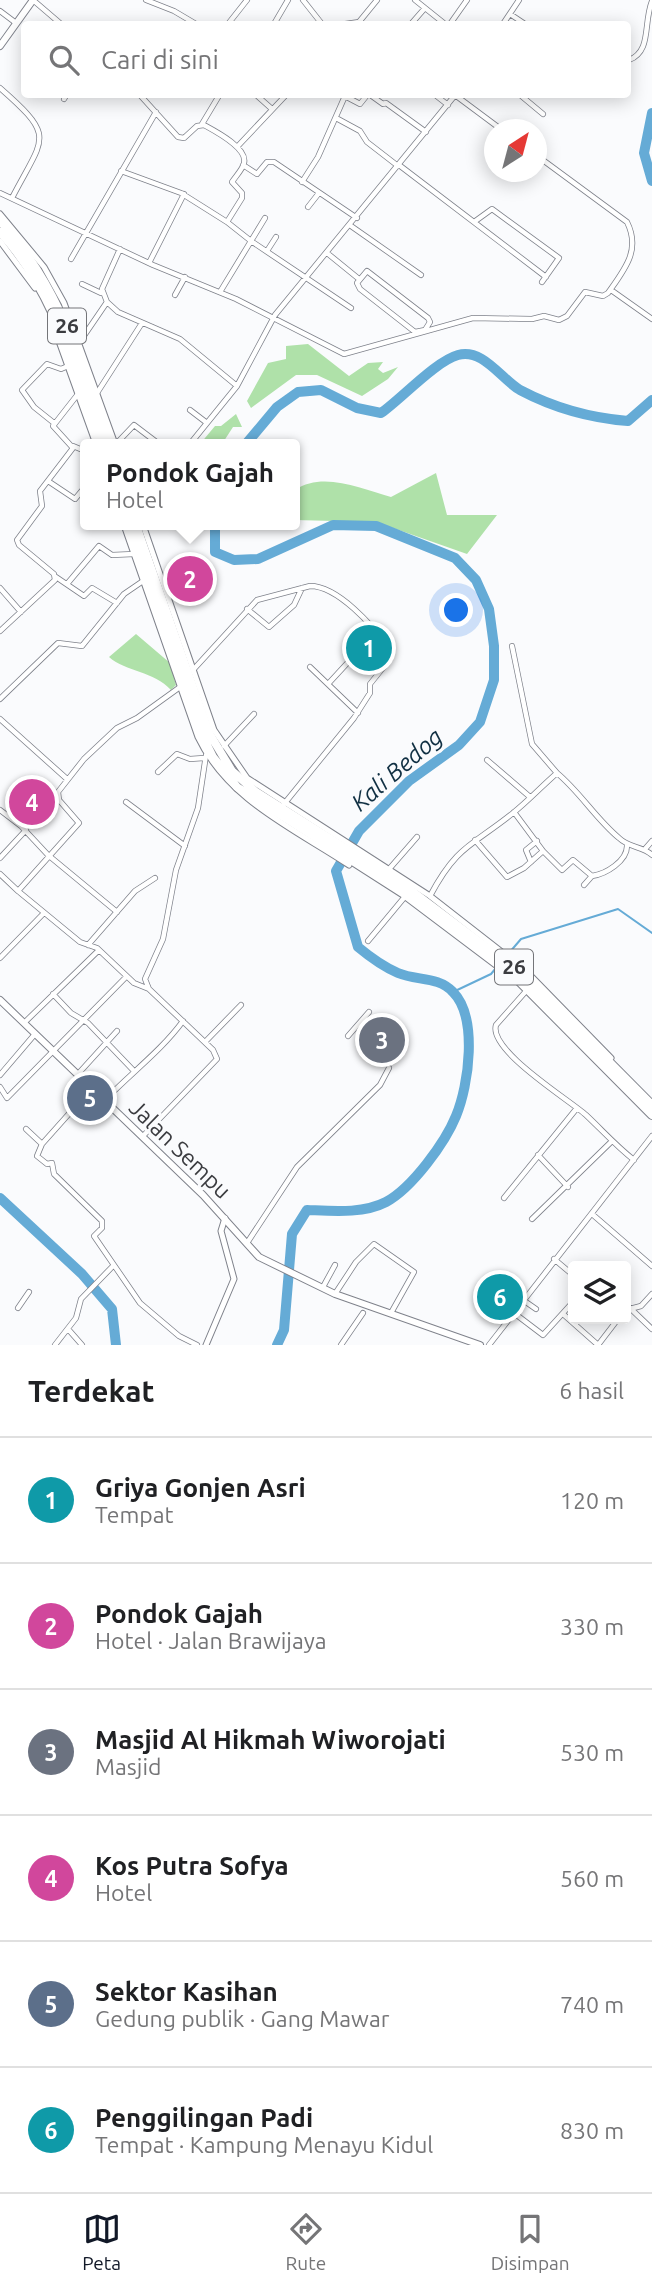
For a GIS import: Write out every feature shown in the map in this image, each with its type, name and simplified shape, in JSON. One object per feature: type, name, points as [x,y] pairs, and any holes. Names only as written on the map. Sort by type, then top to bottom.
[{"type":"highway","name":"26","points":[[0,221],[41,271],[59,305],[107,439]]},
{"type":"highway","name":"26","points":[[0,232],[33,274],[53,308],[96,439]]},
{"type":"highway","name":"26","points":[[131,530],[202,735],[213,757],[237,787],[315,832],[450,923],[485,941],[522,974],[650,1114]]},
{"type":"highway","name":"26","points":[[138,530],[204,720],[218,752],[243,782],[283,805],[315,832]]},
{"type":"highway","points":[[354,857],[403,899],[482,955]]},
{"type":"highway","name":"26","points":[[450,923],[482,955],[526,991]]},
{"type":"highway","points":[[526,991],[650,1114]]},
{"type":"main road","points":[[0,46],[33,0]]},
{"type":"main road","name":"Jalan Sempu","points":[[0,1000],[143,1136],[225,1218],[259,1257],[304,1276],[365,1308],[391,1313],[480,1345]]},
{"type":"street","points":[[33,0],[58,21]]},
{"type":"street","points":[[146,0],[191,21]]},
{"type":"street","points":[[230,21],[247,0]]},
{"type":"street","points":[[276,21],[288,0]]},
{"type":"street","points":[[303,0],[311,2],[320,21]]},
{"type":"street","points":[[360,21],[377,0]]},
{"type":"street","points":[[415,0],[443,21]]},
{"type":"street","points":[[450,21],[467,0]]},
{"type":"street","points":[[505,21],[519,0]]},
{"type":"street","points":[[631,59],[643,54],[648,48],[647,23],[652,1]]},
{"type":"street","points":[[414,21],[425,8]]},
{"type":"street","points":[[0,11],[17,23]]},
{"type":"street","points":[[510,13],[521,21]]},
{"type":"street","points":[[0,88],[33,118],[40,133],[39,146],[12,198]]},
{"type":"street","points":[[143,98],[182,138],[202,124],[218,98]]},
{"type":"street","points":[[260,98],[272,109]]},
{"type":"street","points":[[237,147],[284,98]]},
{"type":"street","points":[[302,182],[318,157],[342,98]]},
{"type":"street","points":[[349,98],[360,104],[365,98]]},
{"type":"street","points":[[375,98],[383,104],[386,103],[426,132]]},
{"type":"street","points":[[439,98],[448,105]]},
{"type":"street","points":[[194,439],[237,386],[272,320],[306,275],[351,226],[454,98]]},
{"type":"street","points":[[460,98],[488,119]]},
{"type":"street","points":[[524,98],[543,114]]},
{"type":"street","points":[[71,259],[156,112]]},
{"type":"street","points":[[336,118],[360,131],[366,142],[546,277]]},
{"type":"street","points":[[202,124],[237,147],[243,156],[243,165],[232,183],[243,193],[242,198],[227,222]]},
{"type":"street","points":[[243,165],[257,174],[267,162],[274,162],[357,218]]},
{"type":"street","points":[[0,193],[149,263],[219,292],[344,354],[474,318],[532,319],[544,316],[559,320],[568,316],[584,292],[603,296],[611,290],[633,254],[632,233],[627,222],[547,162]]},
{"type":"street","points":[[121,171],[184,194],[351,308]]},
{"type":"street","points":[[308,207],[319,193]]},
{"type":"street","points":[[149,263],[184,194]]},
{"type":"street","points":[[474,222],[492,209],[559,258],[541,282]]},
{"type":"street","points":[[0,214],[44,267],[64,303],[113,439]]},
{"type":"street","points":[[219,292],[265,218]]},
{"type":"street","points":[[351,226],[421,275]]},
{"type":"street","points":[[268,251],[276,237]]},
{"type":"street","points":[[0,241],[29,277],[48,309],[96,439]]},
{"type":"street","points":[[102,293],[120,249]]},
{"type":"street","points":[[327,253],[359,279],[360,289],[415,332],[428,327],[429,320],[424,315],[370,271],[359,279]]},
{"type":"street","points":[[175,295],[185,277]]},
{"type":"street","points":[[82,284],[102,293],[118,312],[180,339],[237,386]]},
{"type":"street","points":[[611,290],[652,319]]},
{"type":"street","points":[[79,343],[107,302]]},
{"type":"street","points":[[97,393],[142,323]]},
{"type":"street","points":[[68,366],[61,369],[47,365],[22,393],[54,423],[57,432],[80,449]]},
{"type":"street","points":[[54,423],[78,394]]},
{"type":"street","points":[[190,410],[207,423]]},
{"type":"street","points":[[120,439],[135,425],[149,439]]},
{"type":"street","points":[[73,446],[39,493],[42,503],[40,510],[19,536],[17,543],[55,577],[84,596],[92,588],[117,603]]},
{"type":"street","points":[[48,481],[75,499],[80,492]]},
{"type":"street","points":[[126,530],[205,756],[237,792],[315,832]]},
{"type":"street","points":[[145,530],[192,670],[223,747],[247,778],[283,805],[358,713],[370,693],[370,684],[391,655],[376,632],[337,596],[317,586],[257,600],[192,670]]},
{"type":"street","points":[[67,584],[99,547],[112,555],[134,554]]},
{"type":"street","points":[[0,631],[55,577]]},
{"type":"street","points":[[0,699],[58,643],[82,646],[117,603],[144,581]]},
{"type":"street","points":[[0,588],[21,612]]},
{"type":"street","points":[[247,609],[269,627],[294,605],[302,588]]},
{"type":"street","points":[[328,684],[376,632]]},
{"type":"street","points":[[512,646],[529,736],[537,751],[626,845],[645,849],[652,855]]},
{"type":"street","points":[[310,667],[358,713]]},
{"type":"street","points":[[0,858],[47,799],[58,794],[67,779],[117,728],[180,687]]},
{"type":"street","points":[[223,747],[254,714]]},
{"type":"street","points":[[0,719],[67,779]]},
{"type":"street","points":[[158,772],[177,754],[190,759],[205,756]]},
{"type":"street","points":[[149,989],[146,974],[163,939],[176,870],[198,808],[205,756]]},
{"type":"street","points":[[487,760],[530,797]]},
{"type":"street","points":[[430,896],[451,860],[514,812],[557,773]]},
{"type":"street","points":[[18,891],[79,823],[58,794]]},
{"type":"street","points":[[126,802],[185,846]]},
{"type":"street","points":[[0,810],[23,828],[48,855],[117,912]]},
{"type":"street","points":[[514,812],[543,851],[561,869],[573,860],[592,876]]},
{"type":"street","points":[[390,868],[416,837]]},
{"type":"street","points":[[475,840],[507,877],[543,851]]},
{"type":"street","points":[[531,862],[526,850],[537,841]]},
{"type":"street","points":[[645,849],[652,841]]},
{"type":"street","points":[[584,885],[592,876],[620,864],[625,856],[626,845]]},
{"type":"street","points":[[354,857],[390,868],[525,970],[652,1100]]},
{"type":"street","points":[[0,874],[80,942],[99,950],[134,984],[149,989],[216,1054],[215,1064],[143,1136]]},
{"type":"street","points":[[88,945],[135,891],[155,878]]},
{"type":"street","points":[[368,941],[403,899]]},
{"type":"street","points":[[0,958],[44,913]]},
{"type":"street","points":[[24,1023],[99,950]]},
{"type":"street","points":[[0,1087],[7,1098],[127,977]]},
{"type":"street","points":[[526,991],[496,1025],[497,1036],[523,1067],[577,1108],[611,1142],[634,1160]]},
{"type":"street","points":[[53,994],[134,1070]]},
{"type":"street","points":[[205,1042],[241,1005]]},
{"type":"street","points":[[348,1036],[369,1012]]},
{"type":"street","points":[[105,1100],[134,1070],[162,1047],[183,1021]]},
{"type":"street","points":[[78,1074],[117,1031]]},
{"type":"street","points":[[0,1075],[35,1034]]},
{"type":"street","points":[[247,1243],[286,1180],[380,1085],[388,1068]]},
{"type":"street","points":[[92,1088],[43,1144],[37,1156],[47,1164],[54,1164],[54,1174],[102,1221],[102,1228],[94,1236],[112,1266],[150,1313],[197,1345]]},
{"type":"street","points":[[504,1198],[577,1108]]},
{"type":"street","points":[[26,1129],[43,1144]]},
{"type":"street","points":[[489,1345],[652,1136]]},
{"type":"street","points":[[532,1219],[568,1187],[611,1142]]},
{"type":"street","points":[[538,1155],[568,1187]]},
{"type":"street","points":[[592,1214],[652,1266]]},
{"type":"street","points":[[206,1345],[234,1279],[221,1231],[225,1218]]},
{"type":"street","points":[[335,1294],[356,1262],[374,1244],[414,1272],[391,1313]]},
{"type":"street","points":[[554,1259],[568,1271]]},
{"type":"street","points":[[323,1287],[335,1265]]},
{"type":"street","points":[[55,1345],[78,1315],[81,1299],[112,1266]]},
{"type":"street","points":[[18,1308],[29,1292]]},
{"type":"street","points":[[631,1308],[640,1306],[652,1294]]},
{"type":"street","points":[[523,1300],[536,1309]]},
{"type":"street","points":[[341,1345],[365,1308]]},
{"type":"street","points":[[514,1313],[543,1335],[568,1308]]},
{"type":"street","points":[[631,1312],[652,1329]]},
{"type":"street","points":[[563,1314],[598,1345],[614,1324]]},
{"type":"street","points":[[68,1329],[82,1345]]},
{"type":"green space","points":[[308,344],[349,376],[368,363],[383,362],[378,369],[383,373],[398,367],[388,379],[362,396],[317,375],[296,375],[251,408],[247,401],[268,363],[286,359],[286,346]]},
{"type":"green space","points":[[236,414],[242,427],[233,427],[225,439],[204,439],[215,426],[221,426]]},
{"type":"green space","points":[[436,473],[447,515],[497,515],[467,554],[376,522],[300,520],[300,488],[306,485],[318,482],[343,483],[391,497]]},
{"type":"green space","points":[[136,634],[170,663],[176,685],[171,690],[157,679],[123,666],[109,657]]},
{"type":"waterway","name":"Kali Bedog","points":[[652,113],[644,153],[652,181]]},
{"type":"waterway","name":"Kali Bedog","points":[[250,439],[277,407],[298,392],[321,390],[357,408],[381,413],[440,364],[458,355],[467,354],[484,360],[520,390],[586,415],[628,421],[652,400]]},
{"type":"waterway","name":"Kali Bedog","points":[[215,530],[215,552],[234,560],[258,559],[333,525],[376,526],[455,558],[476,580],[489,609],[494,646],[494,680],[480,722],[459,745],[409,781],[359,831],[336,871],[358,947],[377,962],[398,973],[441,983],[453,992],[461,1003],[466,1018],[469,1052],[461,1103],[451,1127],[436,1151],[417,1176],[386,1202],[347,1211],[307,1210],[292,1234],[284,1330],[277,1345]]},
{"type":"waterway","points":[[509,953],[521,939],[618,909],[652,933]]},
{"type":"waterway","points":[[453,992],[491,974],[496,968]]},
{"type":"waterway","points":[[0,1198],[82,1274],[112,1309],[116,1345]]},
{"type":"place","name":"Pondok Gajah","points":[[190,579]]},
{"type":"place","name":"Griya Gonjen Asri","points":[[369,648]]},
{"type":"place","name":"Kos Putra Sofya","points":[[32,802]]},
{"type":"place","name":"Masjid Al Hikmah Wiworojati","points":[[382,1040]]},
{"type":"place","name":"Sektor Kasihan","points":[[90,1098]]},
{"type":"place","name":"Penggilingan Padi","points":[[500,1297]]}]
